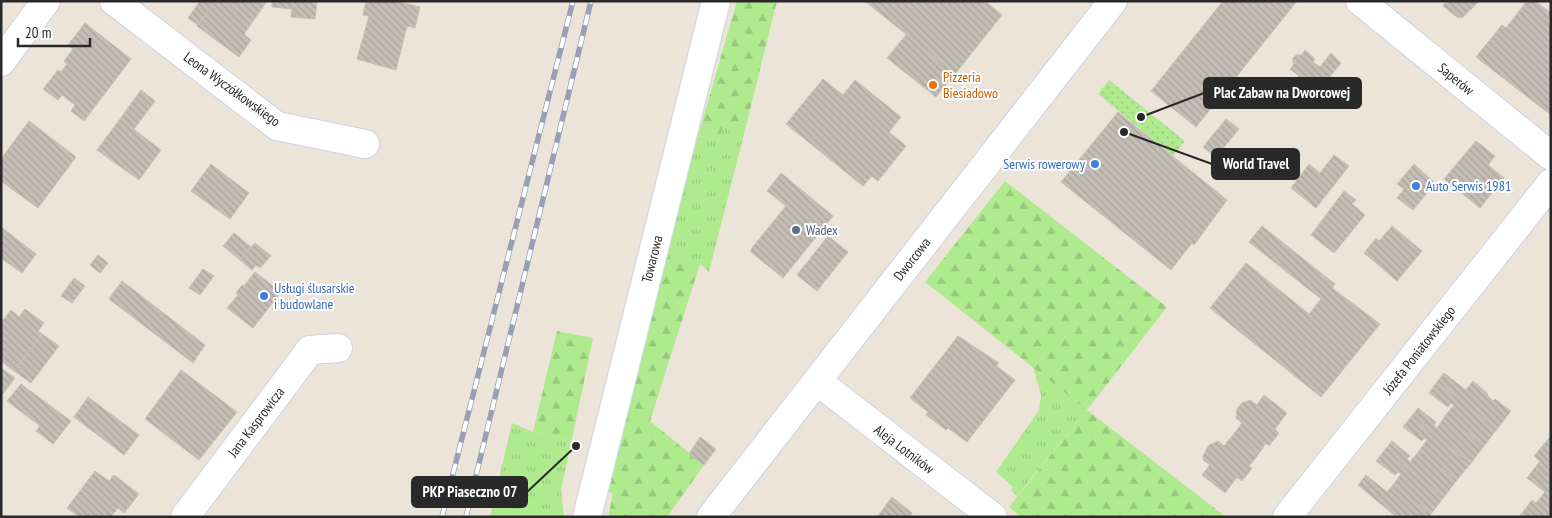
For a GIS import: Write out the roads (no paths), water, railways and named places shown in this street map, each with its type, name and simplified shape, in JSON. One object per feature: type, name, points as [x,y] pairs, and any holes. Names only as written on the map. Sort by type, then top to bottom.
[{"type":"street","points":[[1,62],[46,1]]},
{"type":"street","name":"Leona Wyczółkowskiego","points":[[114,1],[277,126],[365,144]]},
{"type":"street","name":"Towarowa","points":[[587,517],[716,1]]},
{"type":"street","name":"Dworcowa","points":[[711,517],[1113,1]]},
{"type":"street","name":"Saperów","points":[[1360,1],[1551,156]]},
{"type":"street","name":"Józefa Poniatowskiego","points":[[1287,517],[1551,183]]},
{"type":"street","name":"Jana Kasprowicza","points":[[184,517],[310,350],[338,348]]},
{"type":"street","name":"Aleja Lotników","points":[[816,381],[993,517]]},
{"type":"railway","points":[[442,517],[573,1]]},
{"type":"railway","points":[[466,517],[591,1]]},
{"type":"place","name":"Pizzeria Biesiadowo","points":[[933,85]]},
{"type":"place","name":"Plac Zabaw na Dworcowej","points":[[1141,117]]},
{"type":"place","name":"World Travel","points":[[1124,132]]},
{"type":"place","name":"Serwis rowerowy","points":[[1095,164]]},
{"type":"place","name":"Auto Serwis 1981","points":[[1416,186]]},
{"type":"place","name":"Wadex","points":[[796,230]]},
{"type":"place","name":"Usługi ślusarskie i budowlane","points":[[264,296]]},
{"type":"place","name":"PKP Piaseczno 07","points":[[576,446]]}]
